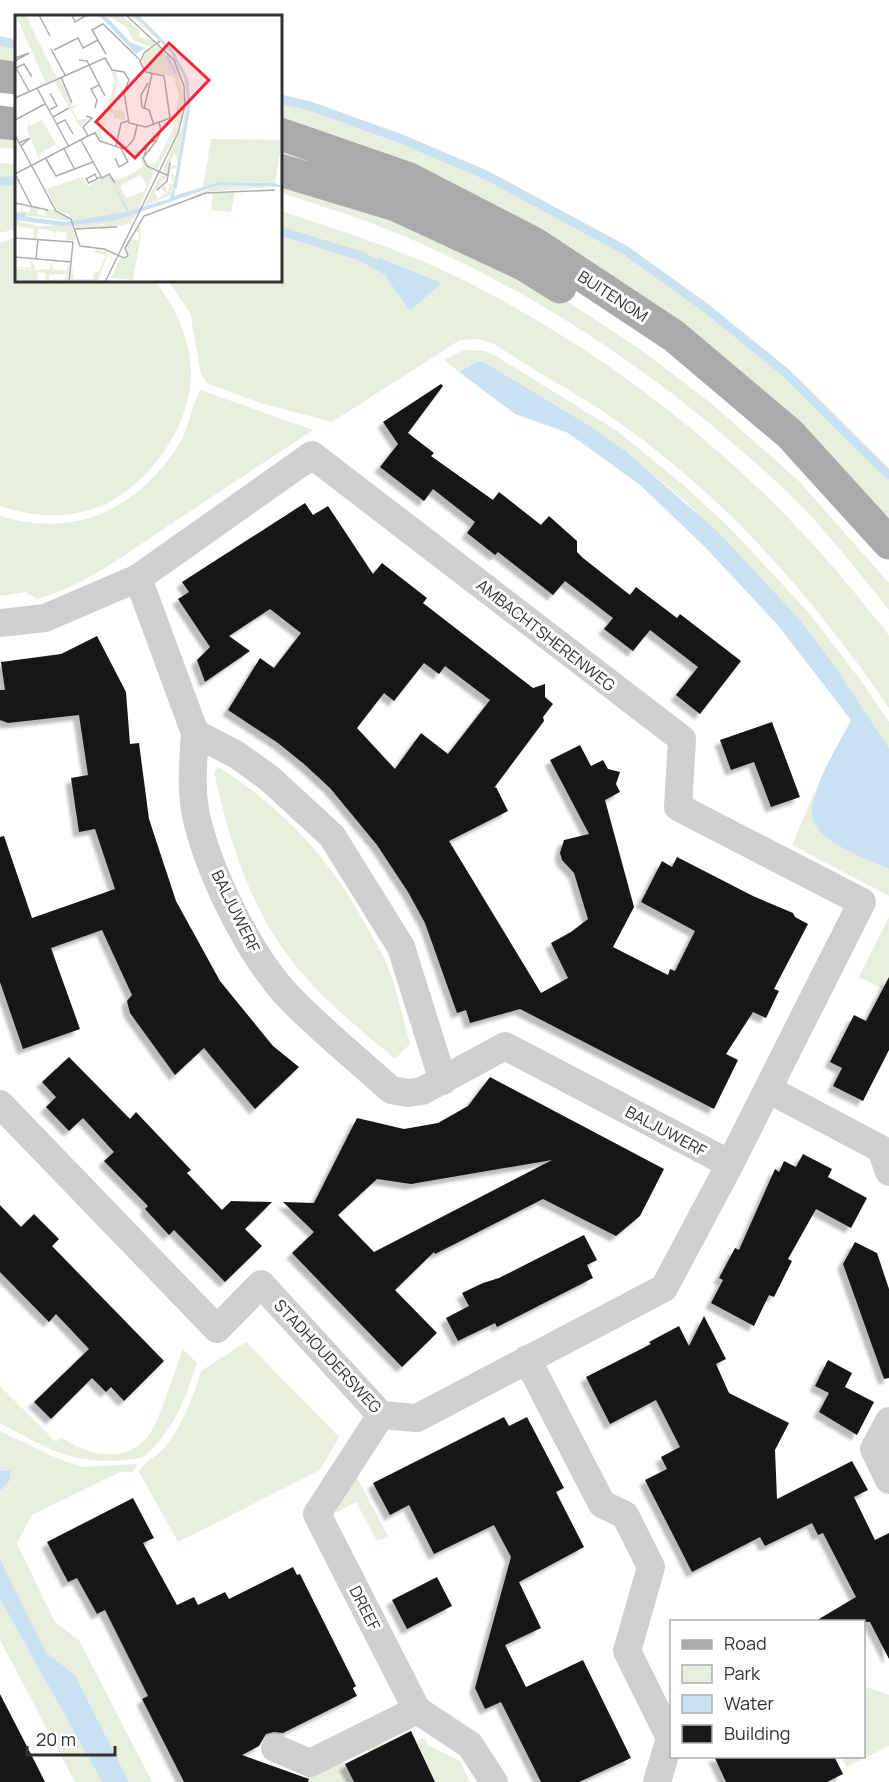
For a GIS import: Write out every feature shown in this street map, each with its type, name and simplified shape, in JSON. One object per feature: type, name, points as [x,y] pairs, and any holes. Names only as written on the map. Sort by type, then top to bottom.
[{"type":"main road","points":[[0,76],[15,78]]},
{"type":"main road","points":[[0,122],[15,123]]},
{"type":"main road","name":"BUITENOM","points":[[282,135],[407,178],[525,239],[674,336],[790,434],[889,543]]},
{"type":"main road","name":"BUITENOM","points":[[282,171],[396,205],[523,264],[665,353],[779,448],[889,566]]},
{"type":"street","name":"AMBACHTSHERENWEG","points":[[0,623],[45,618],[138,578],[312,455],[682,740],[678,807],[862,902],[768,1089]]},
{"type":"street","name":"BALJUWERF","points":[[138,578],[195,733],[192,785],[197,824],[221,886],[252,948],[286,993],[391,1090],[408,1093],[422,1091],[505,1046],[730,1164]]},
{"type":"street","points":[[195,733],[237,755],[269,778],[332,836],[400,947],[443,1081]]},
{"type":"street","points":[[768,1089],[881,1149],[889,1172]]},
{"type":"street","name":"STADHOUDERSWEG","points":[[0,1104],[217,1329],[261,1284],[381,1415],[417,1418],[663,1288],[768,1089]]},
{"type":"street","points":[[527,1359],[602,1504],[625,1515],[651,1567],[627,1651],[670,1738],[657,1782]]},
{"type":"street","name":"DREEF","points":[[381,1415],[317,1514],[417,1710]]},
{"type":"street","points":[[889,1421],[874,1449],[889,1480]]},
{"type":"street","points":[[275,1748],[310,1764],[417,1710],[470,1744],[494,1782]]},
{"type":"green space","points":[[0,41],[15,44],[15,67],[0,66]]},
{"type":"green space","points":[[282,99],[310,106],[399,138],[486,175],[625,250],[706,308],[785,372],[881,466],[889,475],[889,527],[743,380],[282,124]]},
{"type":"green space","points":[[0,130],[15,132],[15,149],[0,148]]},
{"type":"green space","points":[[0,163],[15,164],[15,229],[0,233]]},
{"type":"green space","points":[[282,176],[392,214],[553,292],[641,350],[712,404],[798,480],[889,583],[889,610],[826,533],[785,490],[691,409],[642,371],[591,336],[484,274],[428,247],[338,211],[282,193]]},
{"type":"green space","points":[[282,211],[388,248],[451,274],[502,300],[601,361],[648,395],[738,469],[780,509],[848,584],[889,636],[889,708],[830,627],[765,551],[730,515],[655,449],[600,409],[498,346],[480,339],[460,340],[332,422],[264,404],[208,384],[201,375],[190,312],[169,282],[282,282]],"holes":[[[379,257],[442,283],[410,311],[376,263]]]},
{"type":"green space","points":[[15,237],[15,282],[156,282],[171,304],[183,331],[190,358],[191,373],[186,406],[179,425],[169,444],[142,478],[126,491],[90,510],[68,515],[45,515],[0,506],[0,243]]},
{"type":"green space","points":[[464,350],[485,351],[496,356],[616,430],[681,483],[731,529],[809,613],[859,678],[889,722],[889,748],[834,665],[800,620],[688,504],[627,452],[590,426],[484,362],[469,365],[459,372],[444,360]]},
{"type":"green space","points":[[201,390],[313,430],[89,577],[37,599],[26,592],[0,596],[0,516],[28,522],[55,524],[104,513],[126,501],[146,485],[181,441]]},
{"type":"green space","points":[[218,767],[242,783],[285,818],[322,859],[354,904],[385,959],[410,1044],[395,1059],[326,999],[295,965],[269,927],[242,871],[214,772]]},
{"type":"green space","points":[[815,791],[812,809],[835,842],[889,869],[889,896],[792,845]]},
{"type":"green space","points":[[889,917],[889,992],[859,977]]},
{"type":"green space","points":[[246,1342],[339,1437],[320,1470],[178,1542],[139,1472],[163,1450],[172,1438],[187,1410],[201,1371]]},
{"type":"green space","points":[[183,1349],[197,1363],[188,1390],[170,1427],[142,1458],[120,1461],[83,1459],[52,1449],[0,1423],[0,1386],[56,1442],[61,1437],[71,1444],[95,1453],[120,1454],[132,1450],[142,1443],[156,1423]]},
{"type":"green space","points":[[0,1431],[61,1460],[83,1467],[137,1464],[133,1472],[120,1472],[32,1515],[17,1544],[55,1622],[79,1640],[152,1782],[129,1782],[75,1675],[46,1652],[0,1559],[0,1491],[9,1482],[10,1470],[0,1471]]},
{"type":"green space","points":[[355,1474],[388,1536],[377,1541],[356,1502],[337,1512],[335,1508]]},
{"type":"green space","points":[[0,1599],[102,1782],[75,1782],[0,1640]]},
{"type":"green space","points":[[865,1686],[889,1695],[889,1746],[865,1758]]},
{"type":"green space","points":[[424,1738],[428,1745],[460,1761],[470,1782],[357,1782],[378,1772],[367,1748],[382,1741],[394,1767],[422,1754],[416,1741]]},
{"type":"green space","points":[[842,1758],[865,1758],[847,1767]]},
{"type":"green space","points":[[343,1759],[354,1782],[304,1782],[306,1776]]},
{"type":"water","points":[[378,257],[442,283],[410,311],[376,263]]},
{"type":"water","points":[[476,362],[484,362],[590,426],[627,452],[719,533],[800,620],[834,665],[889,748],[889,869],[840,847],[816,827],[812,817],[817,789],[851,720],[776,623],[705,547],[640,485],[568,433],[515,414],[459,372]]},
{"type":"water","points":[[11,1470],[9,1482],[0,1491],[0,1471]]},
{"type":"water","points":[[0,1559],[46,1652],[75,1675],[129,1782],[102,1782],[0,1599]]},
{"type":"building","points":[[441,384],[443,386],[408,433],[434,453],[431,456],[493,500],[499,492],[541,525],[549,516],[577,541],[577,552],[583,558],[630,595],[636,587],[677,618],[680,614],[741,661],[700,714],[676,695],[698,667],[650,630],[633,651],[604,629],[613,618],[565,581],[553,595],[498,552],[495,555],[467,533],[475,522],[433,489],[424,501],[380,467],[398,444],[383,422]]},
{"type":"building","points":[[305,503],[313,515],[328,506],[373,574],[382,563],[427,598],[423,603],[533,688],[545,684],[545,697],[553,704],[543,717],[544,721],[494,788],[496,787],[508,811],[449,841],[541,993],[568,978],[551,943],[588,919],[574,873],[562,860],[560,853],[564,840],[589,834],[550,760],[580,745],[591,766],[603,760],[608,769],[620,772],[616,784],[620,792],[605,800],[634,907],[613,947],[668,975],[670,969],[675,971],[695,931],[641,902],[662,861],[672,867],[677,857],[753,896],[793,913],[795,917],[808,924],[774,989],[779,991],[766,1018],[753,1012],[726,1054],[738,1060],[714,1109],[520,1009],[470,1023],[466,1010],[457,1013],[425,923],[377,845],[330,788],[304,764],[278,743],[228,710],[260,658],[274,668],[301,633],[270,609],[229,636],[250,651],[205,682],[197,660],[210,647],[178,599],[189,592],[182,582]],"holes":[[[424,663],[439,674],[445,666],[490,700],[448,754],[421,733],[395,769],[357,728],[384,693],[394,701]]]},
{"type":"building","points":[[97,636],[126,692],[130,744],[139,743],[149,819],[176,901],[220,981],[273,1046],[299,1067],[255,1109],[204,1048],[175,1075],[130,1013],[127,1001],[132,995],[102,930],[51,948],[80,1029],[23,1049],[0,982],[0,837],[4,836],[32,918],[115,889],[95,829],[79,832],[71,778],[88,775],[79,715],[8,723],[0,720],[0,690],[5,690],[1,662],[61,654]]},
{"type":"building","points":[[772,722],[800,797],[771,807],[754,762],[731,770],[720,740]]},
{"type":"building","points":[[889,977],[889,1050],[863,1101],[833,1086],[842,1068],[830,1062],[854,1015],[866,1021]]},
{"type":"building","points":[[69,1057],[130,1119],[136,1112],[191,1170],[187,1173],[222,1210],[231,1201],[272,1202],[245,1229],[262,1246],[225,1282],[174,1230],[169,1235],[145,1209],[148,1206],[104,1161],[114,1152],[83,1118],[69,1131],[46,1107],[56,1097],[42,1082]]},
{"type":"building","points":[[490,1077],[664,1169],[640,1216],[616,1236],[543,1199],[435,1254],[434,1252],[395,1290],[437,1333],[402,1367],[292,1253],[314,1232],[283,1202],[314,1203],[357,1118],[404,1129],[438,1123],[468,1106]],"holes":[[[552,1160],[374,1252],[338,1215],[377,1179],[411,1184]]]},
{"type":"building","points":[[803,1154],[832,1169],[828,1177],[867,1198],[851,1228],[816,1209],[788,1259],[792,1261],[774,1297],[769,1295],[754,1326],[711,1303],[723,1280],[719,1278],[735,1248],[739,1250],[775,1169],[779,1172],[784,1161],[796,1167]]},
{"type":"building","points":[[0,1205],[21,1227],[34,1214],[59,1239],[52,1246],[164,1361],[124,1401],[111,1387],[106,1392],[92,1378],[51,1419],[34,1402],[89,1349],[56,1314],[49,1322],[0,1272]]},
{"type":"building","points":[[584,1235],[597,1260],[587,1265],[593,1278],[497,1327],[495,1323],[458,1341],[446,1318],[469,1306],[462,1293],[499,1278]]},
{"type":"building","points":[[855,1242],[877,1253],[889,1289],[889,1378],[884,1379],[843,1264]]},
{"type":"building","points":[[704,1316],[726,1359],[716,1364],[729,1393],[789,1423],[775,1450],[777,1499],[852,1461],[868,1490],[854,1497],[875,1540],[889,1533],[889,1659],[870,1622],[865,1622],[865,1620],[817,1620],[856,1597],[823,1533],[818,1535],[812,1523],[765,1546],[760,1537],[692,1572],[645,1480],[667,1469],[661,1457],[680,1447],[656,1400],[610,1424],[586,1377],[651,1344],[649,1342],[679,1326],[689,1346]]},
{"type":"building","points":[[828,1360],[852,1373],[845,1387],[874,1402],[857,1435],[819,1412],[829,1393],[815,1386]]},
{"type":"building","points":[[504,1417],[509,1426],[527,1417],[564,1488],[556,1492],[584,1547],[519,1582],[541,1628],[505,1645],[526,1687],[583,1660],[631,1758],[579,1782],[541,1782],[501,1702],[485,1709],[475,1688],[511,1557],[494,1525],[434,1554],[409,1505],[390,1515],[373,1483]]},
{"type":"building","points":[[133,1498],[154,1538],[143,1543],[177,1605],[194,1597],[198,1605],[225,1592],[229,1599],[293,1567],[297,1575],[300,1574],[356,1686],[353,1688],[357,1696],[283,1733],[266,1734],[259,1746],[242,1755],[309,1779],[308,1782],[184,1782],[142,1699],[148,1696],[105,1610],[97,1614],[77,1578],[68,1582],[47,1542]]},
{"type":"building","points":[[437,1577],[452,1606],[407,1629],[392,1600]]},
{"type":"building","points":[[0,1694],[36,1764],[45,1782],[0,1782]]},
{"type":"building","points":[[411,1731],[435,1782],[354,1782],[345,1764]]},
{"type":"building","points":[[715,1758],[835,1758],[843,1774],[827,1782],[726,1782]]},
{"type":"waterway","points":[[0,41],[15,44]]},
{"type":"waterway","points":[[282,99],[310,106],[399,138],[486,175],[625,250],[706,308],[785,372],[889,475]]},
{"type":"waterway","points":[[0,181],[15,181]]},
{"type":"waterway","points":[[282,232],[361,256],[384,269]]}]
